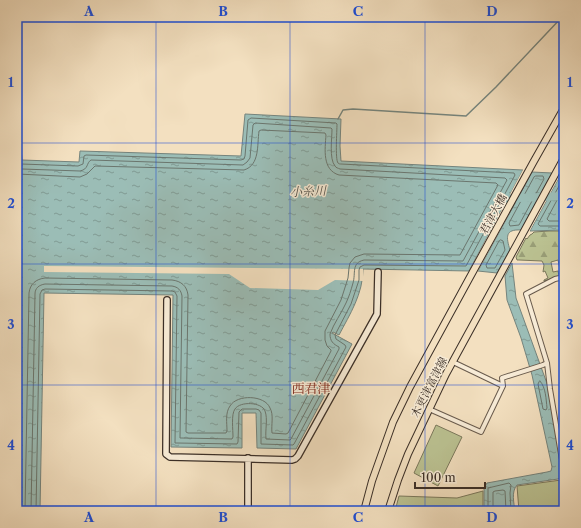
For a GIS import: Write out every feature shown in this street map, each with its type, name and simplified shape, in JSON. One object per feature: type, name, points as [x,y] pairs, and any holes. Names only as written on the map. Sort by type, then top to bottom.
[{"type":"main road","name":"君津大橋","points":[[470,277],[564,108]]},
{"type":"main road","name":"木更津富津線","points":[[388,511],[408,454],[429,409],[499,276],[563,160]]},
{"type":"main road","name":"木更津富津線","points":[[364,511],[372,481],[393,422],[470,277]]},
{"type":"street","points":[[167,300],[166,454],[171,457],[292,460],[298,456],[377,314],[378,272]]},
{"type":"street","points":[[564,276],[526,294],[545,364],[564,472]]},
{"type":"street","points":[[453,362],[503,386]]},
{"type":"street","points":[[429,409],[481,432],[503,386],[502,378],[545,364]]},
{"type":"street","points":[[248,458],[248,511]]},
{"type":"green space","points":[[564,231],[564,275],[560,275],[558,260],[551,262],[553,272],[558,271],[559,276],[544,281],[548,278],[545,271],[543,272],[544,265],[542,261],[517,260],[516,257],[526,238],[527,239],[534,232]]},
{"type":"green space","points":[[436,425],[462,437],[438,486],[414,473]]},
{"type":"green space","points":[[561,480],[564,493],[564,511],[519,511],[517,486]]},
{"type":"green space","points":[[483,491],[483,511],[395,511],[399,496],[457,498]]},
{"type":"water","points":[[245,114],[341,119],[341,161],[523,170],[469,271],[363,269],[361,287],[351,311],[339,335],[333,332],[332,333],[352,344],[296,449],[257,448],[256,413],[242,413],[242,448],[171,447],[173,295],[44,293],[40,511],[17,511],[17,148],[21,148],[22,160],[79,162],[80,151],[241,156]]},
{"type":"water","points":[[532,172],[552,173],[521,230],[509,232],[508,241],[510,250],[497,273],[478,271]]},
{"type":"water","points":[[562,172],[564,172],[564,230],[530,231]]},
{"type":"water","points":[[512,263],[516,298],[549,389],[562,476],[558,479],[517,485],[513,494],[515,511],[484,511],[484,488],[487,483],[547,472],[551,471],[552,467],[532,375],[521,338],[507,300],[505,276]]},
{"type":"pier","points":[[524,168],[525,171],[470,272],[468,273]]},
{"type":"pier","points":[[533,170],[477,273],[476,271]]},
{"type":"pier","points":[[561,170],[563,170],[529,232],[528,230]]},
{"type":"pier","points":[[44,266],[363,269],[363,281],[335,280],[318,290],[250,288],[229,274],[44,272]]},
{"type":"waterway","points":[[338,119],[343,110],[353,109],[466,116],[496,87],[562,17]]},
{"type":"waterway","name":"小糸川","points":[[497,199],[564,196]]},
{"type":"district","name":"西君津","points":[[311,388]]}]
